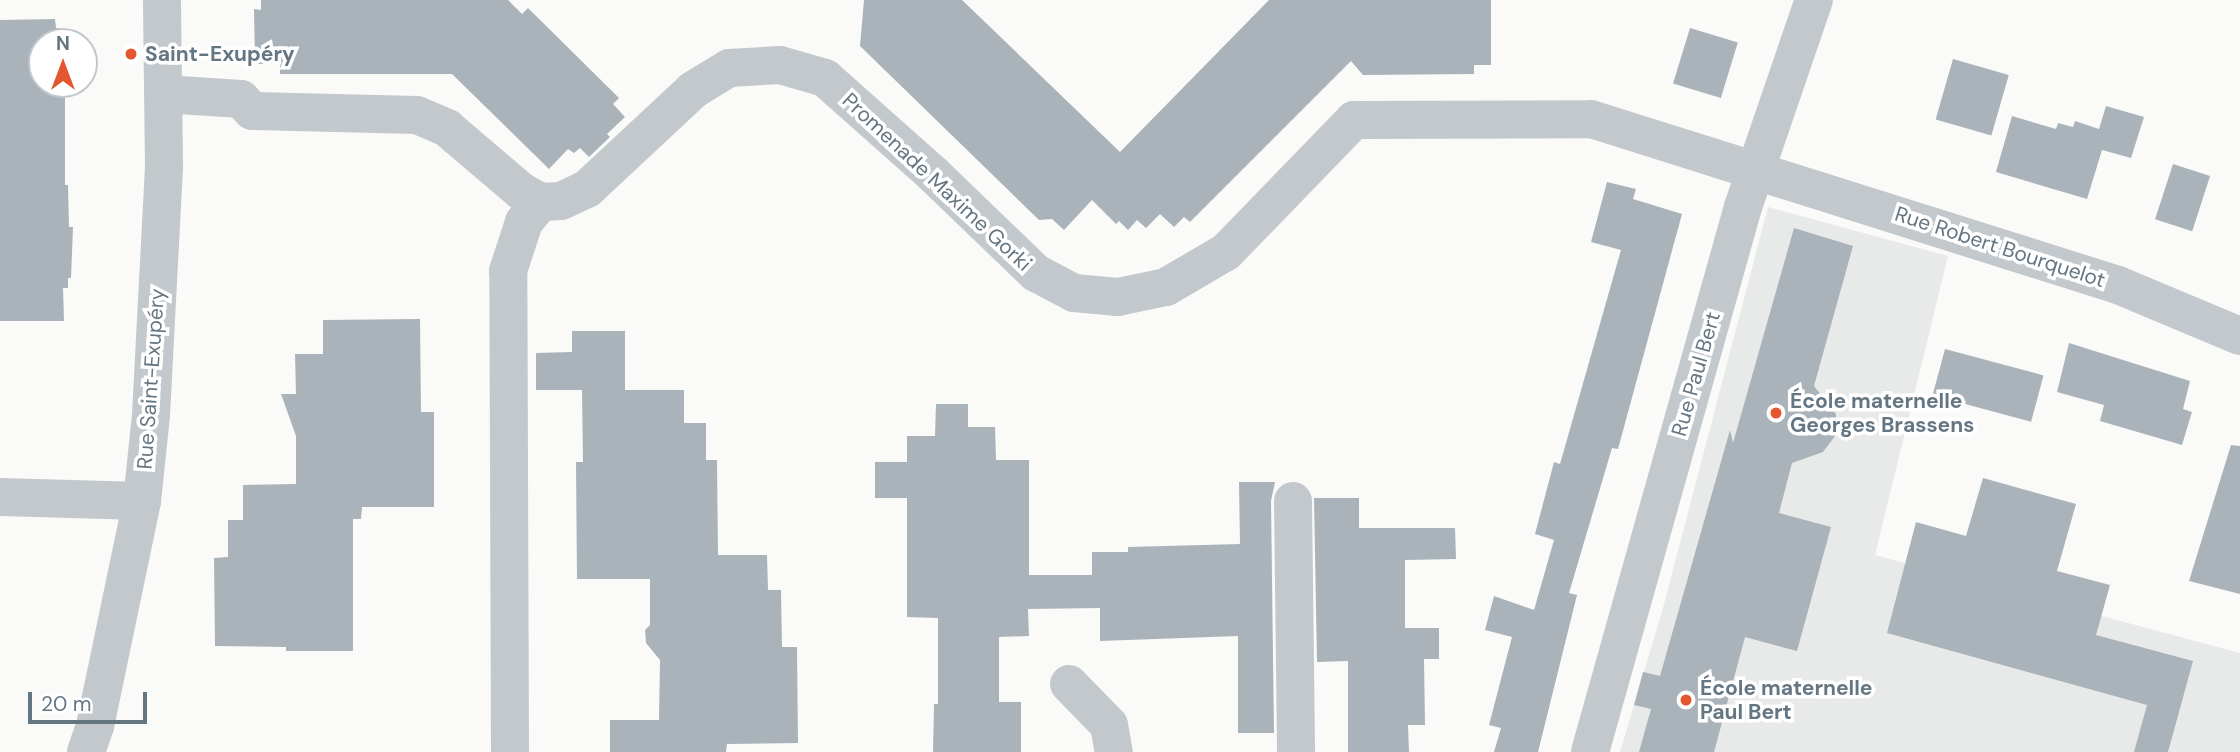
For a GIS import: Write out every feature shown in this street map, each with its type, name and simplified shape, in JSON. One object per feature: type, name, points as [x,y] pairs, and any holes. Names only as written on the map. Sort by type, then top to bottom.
[{"type":"street","name":"Rue Saint-Exupéry","points":[[86,752],[95,726],[142,501],[151,415],[164,174],[162,0]]},
{"type":"street","name":"Rue Paul Bert","points":[[1590,752],[1756,169],[1814,0]]},
{"type":"street","name":"Promenade Maxime Gorki","points":[[541,202],[561,201],[587,189],[693,90],[729,68],[780,65],[825,78],[933,174],[1036,273],[1074,293],[1118,297],[1166,286],[1226,252],[1354,120],[1591,119],[1756,169]]},
{"type":"street","points":[[163,94],[241,99],[252,111],[417,115],[447,128],[521,191],[541,202],[524,222],[508,271],[510,752]]},
{"type":"street","name":"Rue Robert Bourquelot","points":[[1756,169],[2118,285],[2240,336]]},
{"type":"street","points":[[0,497],[142,501]]},
{"type":"street","points":[[1293,501],[1296,752]]},
{"type":"street","points":[[1069,684],[1109,725],[1114,752]]},
{"type":"shaded area","points":[[1768,207],[1948,256],[1875,555],[2240,653],[2240,752],[1620,752],[1663,608]]},
{"type":"building","points":[[261,0],[508,0],[522,14],[528,8],[619,98],[613,104],[625,117],[607,134],[610,137],[589,157],[580,148],[574,153],[568,149],[549,169],[452,74],[280,74],[280,64],[255,64],[254,9],[261,10]]},
{"type":"building","points":[[864,0],[962,0],[1120,152],[1269,0],[1491,0],[1491,65],[1474,65],[1474,74],[1363,75],[1351,61],[1190,222],[1184,217],[1174,227],[1160,214],[1146,228],[1137,220],[1128,230],[1119,221],[1116,224],[1092,200],[1064,230],[1052,219],[1039,220],[860,46]]},
{"type":"building","points":[[55,19],[56,28],[28,28],[28,98],[65,98],[65,185],[68,185],[69,227],[73,227],[71,278],[68,278],[68,288],[63,288],[64,321],[0,321],[0,20]]},
{"type":"building","points":[[1690,28],[1738,43],[1721,98],[1673,83]]},
{"type":"building","points":[[1953,59],[2009,75],[1991,136],[1936,120]]},
{"type":"building","points":[[2106,106],[2144,117],[2131,158],[2102,150],[2087,199],[1996,172],[2012,116],[2056,129],[2058,123],[2073,127],[2075,121],[2099,129]]},
{"type":"building","points":[[2173,164],[2210,176],[2192,231],[2155,219]]},
{"type":"building","points":[[1607,182],[1636,189],[1633,199],[1682,214],[1618,449],[1612,448],[1569,593],[1577,595],[1538,752],[1494,752],[1501,728],[1489,725],[1512,637],[1485,630],[1494,596],[1534,610],[1554,540],[1535,534],[1554,462],[1560,464],[1621,250],[1591,242]]},
{"type":"building","points":[[1794,228],[1853,246],[1814,386],[1836,414],[1835,436],[1823,452],[1792,463],[1779,513],[1831,527],[1797,651],[1745,637],[1714,752],[1639,752],[1651,709],[1634,705],[1643,672],[1660,676],[1730,430],[1733,443]]},
{"type":"building","points":[[420,319],[421,412],[434,412],[434,507],[362,507],[361,519],[353,519],[353,651],[286,651],[286,647],[215,646],[214,558],[228,557],[228,520],[243,520],[243,485],[296,484],[296,436],[281,394],[296,394],[295,354],[323,354],[323,320]]},
{"type":"building","points":[[572,331],[625,331],[625,390],[684,390],[684,423],[706,423],[706,460],[717,460],[718,555],[767,555],[768,590],[781,590],[782,647],[797,647],[798,743],[727,744],[726,752],[610,752],[610,720],[659,720],[660,660],[646,643],[645,630],[650,625],[650,579],[577,579],[576,462],[583,462],[582,390],[536,390],[536,353],[572,352]]},
{"type":"building","points":[[2069,343],[2190,381],[2183,409],[2192,412],[2182,445],[2100,421],[2104,405],[2057,392]]},
{"type":"building","points":[[1945,349],[2044,375],[2031,422],[1933,395]]},
{"type":"building","points":[[936,404],[968,404],[968,427],[995,427],[996,460],[1029,460],[1029,575],[1092,575],[1092,552],[1128,552],[1128,547],[1240,544],[1239,482],[1275,482],[1271,501],[1274,733],[1238,733],[1238,636],[1100,641],[1100,608],[1028,609],[1029,636],[999,637],[999,702],[1021,702],[1021,752],[933,752],[934,704],[938,704],[938,618],[907,617],[907,498],[875,498],[875,462],[907,462],[907,436],[935,436]]},
{"type":"building","points":[[2231,445],[2240,446],[2240,594],[2189,581]]},
{"type":"building","points":[[1983,478],[2076,504],[2057,571],[2110,585],[2096,635],[2193,661],[2168,752],[2134,752],[2147,705],[1887,633],[1916,522],[1966,536]]},
{"type":"building","points":[[1314,498],[1359,498],[1359,528],[1455,528],[1456,559],[1405,560],[1405,628],[1439,628],[1439,659],[1424,659],[1425,725],[1408,725],[1409,752],[1348,752],[1348,661],[1317,662]]},
{"type":"place","name":"Saint-Exupéry","points":[[131,54]]},
{"type":"place","name":"École maternelle Georges Brassens","points":[[1776,413]]},
{"type":"place","name":"École maternelle Paul Bert","points":[[1686,700]]}]
